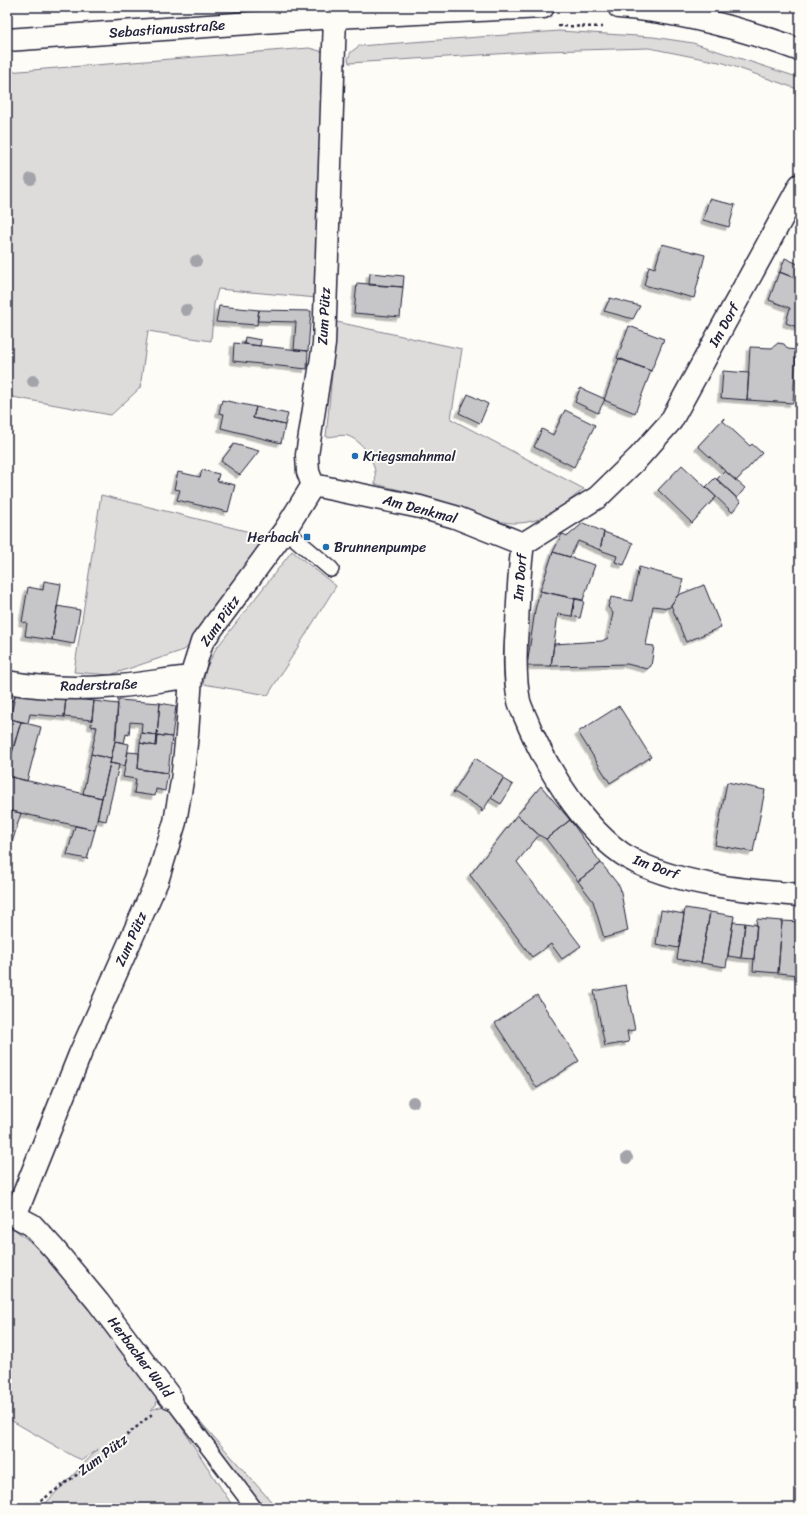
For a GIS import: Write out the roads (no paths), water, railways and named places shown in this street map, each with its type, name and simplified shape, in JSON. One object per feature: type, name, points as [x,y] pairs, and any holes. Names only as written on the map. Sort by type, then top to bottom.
[{"type":"street","name":"Sebastianusstraße","points":[[7,40],[335,12],[543,7]]},
{"type":"street","points":[[619,7],[655,10],[715,23],[765,37],[800,50]]},
{"type":"street","name":"Zum Pütz","points":[[11,1215],[80,1054],[157,881],[175,822],[182,781],[187,734],[190,677],[202,642],[285,530],[314,485],[308,472],[307,455],[324,344],[335,12]]},
{"type":"street","name":"Im Dorf","points":[[800,185],[671,421],[638,458],[598,497],[523,544],[520,565],[515,671],[519,703],[547,764],[584,816],[617,850],[637,863],[656,870],[708,884],[800,895]]},
{"type":"street","name":"Am Denkmal","points":[[314,485],[420,507],[455,517],[523,544]]},
{"type":"street","name":"Raderstraße","points":[[7,682],[25,686],[82,688],[120,686],[190,677]]},
{"type":"street","name":"Herbacher Wald","points":[[11,1215],[32,1225],[54,1249],[98,1302],[170,1397]]},
{"type":"lane","points":[[285,530],[331,569]]},
{"type":"lane","name":"Herbacher Wald","points":[[170,1397],[254,1508]]},
{"type":"place","name":"Kriegsmahnmal","points":[[355,456]]},
{"type":"place","name":"Herbach","points":[[307,537]]},
{"type":"place","name":"Brunnenpumpe","points":[[326,547]]}]
